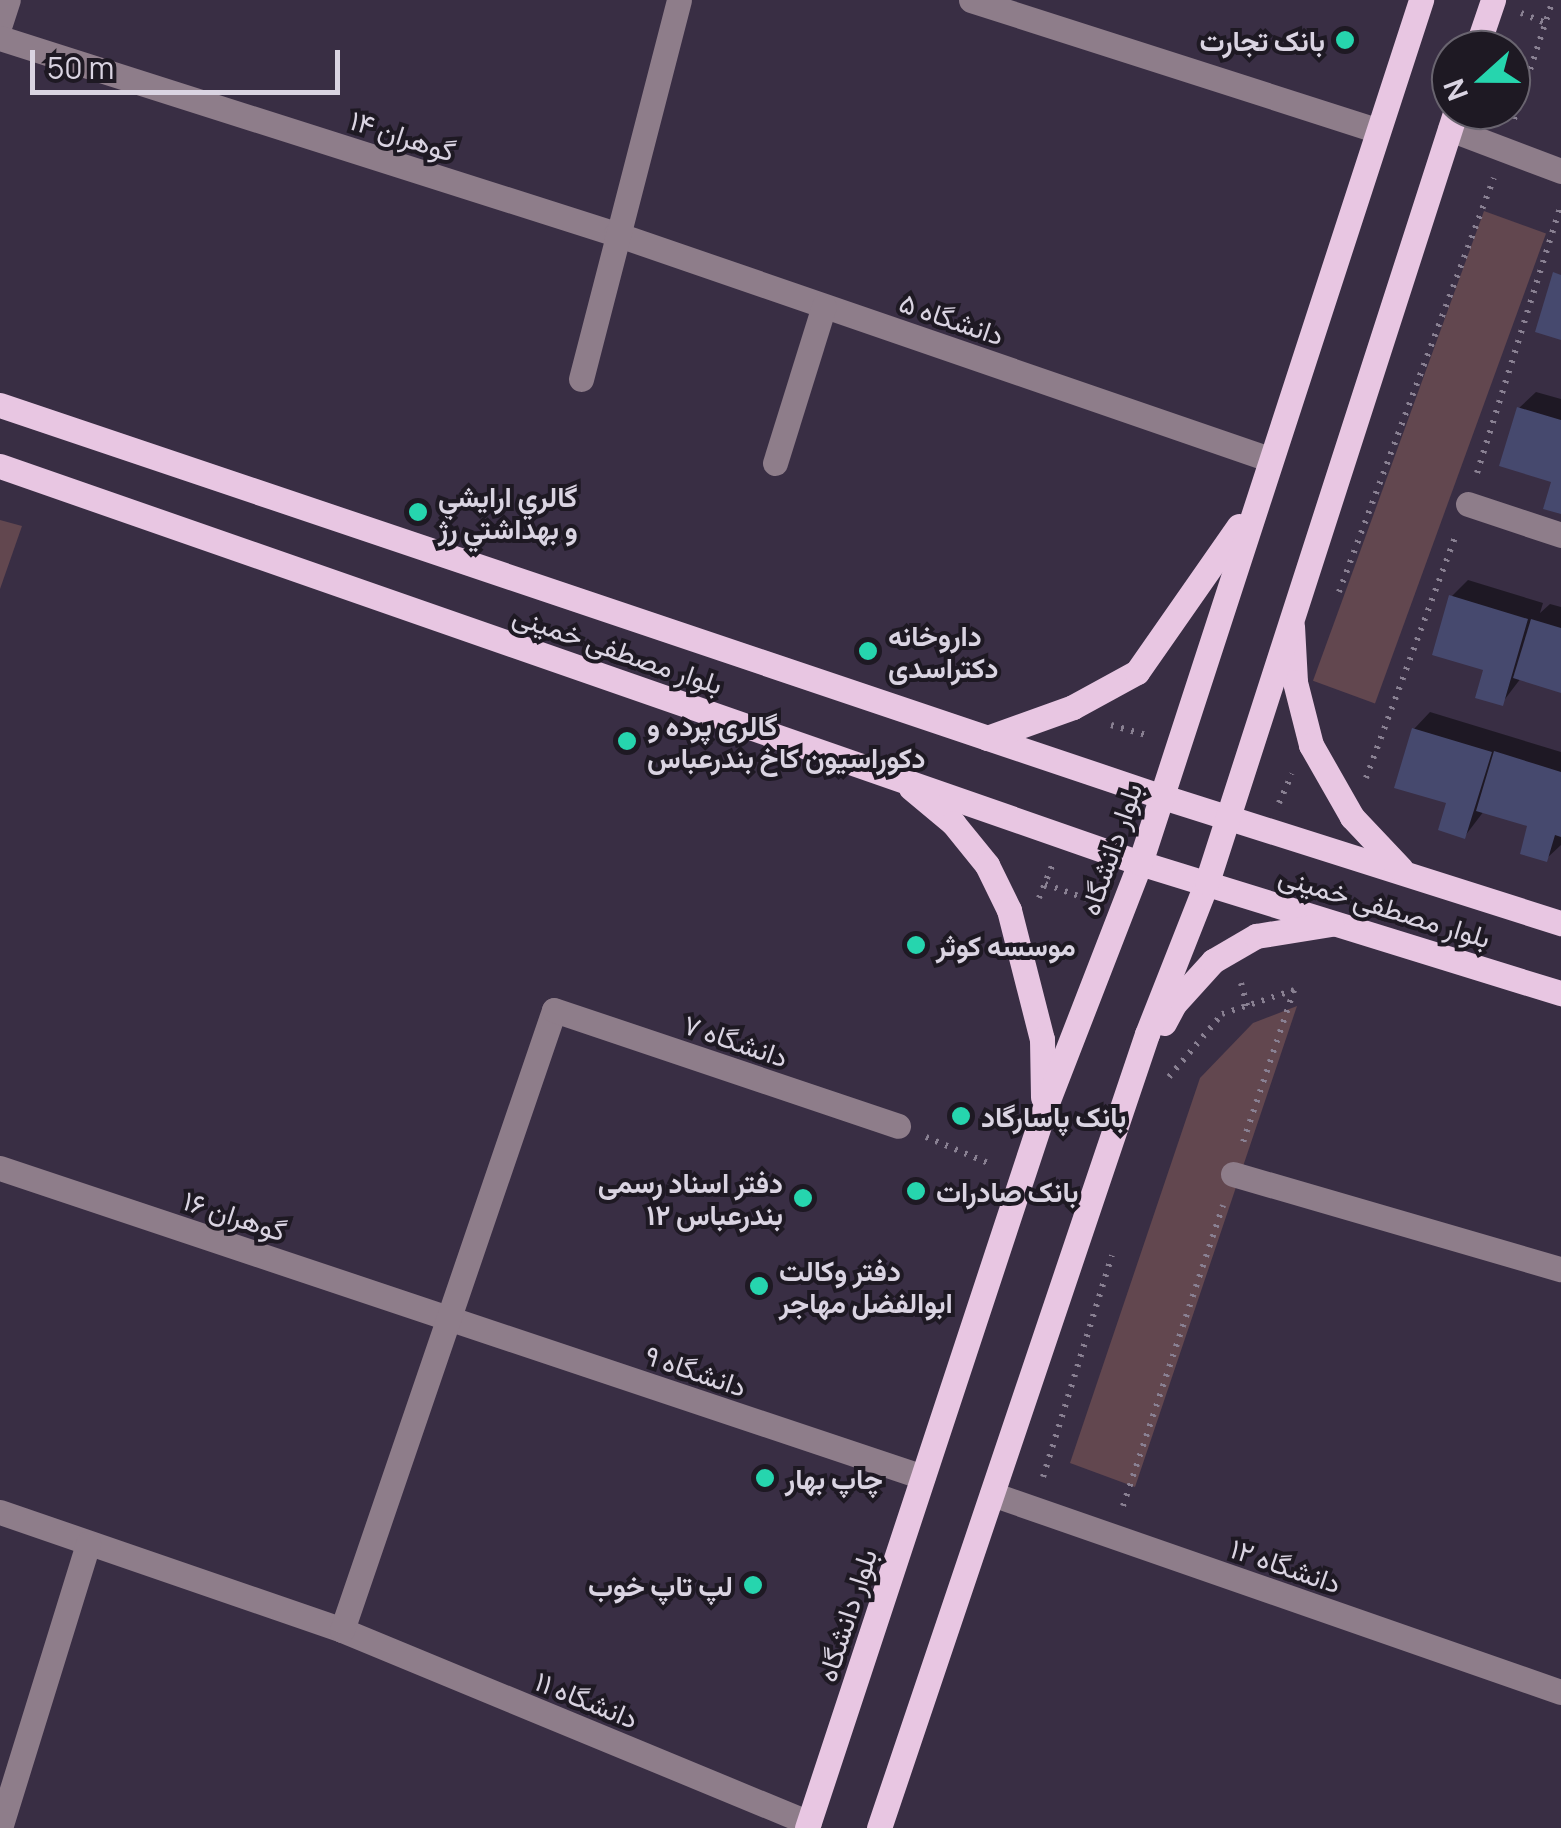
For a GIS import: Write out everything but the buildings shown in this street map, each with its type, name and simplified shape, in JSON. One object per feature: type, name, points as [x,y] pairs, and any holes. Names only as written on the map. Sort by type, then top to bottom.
[{"type":"main road","name":"بلوار دانشگاه","points":[[808,1825],[1022,1177],[1140,863],[1420,0]]},
{"type":"main road","points":[[1483,30],[1493,0]]},
{"type":"main road","points":[[879,1828],[1130,1084],[1206,882],[1450,130]]},
{"type":"main road","name":"بلوار مصطفی خمینی","points":[[0,405],[1160,796],[1561,922]]},
{"type":"main road","name":"بلوار مصطفی خمینی","points":[[0,466],[1140,863],[1561,993]]},
{"type":"main road","points":[[987,738],[1073,708],[1137,672],[1256,502]]},
{"type":"main road","points":[[1292,610],[1295,682],[1311,745],[1352,817],[1401,869]]},
{"type":"main road","points":[[900,778],[952,823],[976,851],[1009,910],[1042,1038],[1044,1114]]},
{"type":"main road","points":[[1130,1084],[1174,1004],[1213,961],[1256,936],[1345,924]]},
{"type":"street","points":[[0,24],[8,0]]},
{"type":"street","points":[[581,378],[679,0]]},
{"type":"street","points":[[970,0],[1377,130]]},
{"type":"street","name":"گوهران ۱۴","points":[[0,38],[616,234]]},
{"type":"street","points":[[1471,130],[1561,171]]},
{"type":"street","name":"دانشگاه ۵","points":[[616,234],[1269,460]]},
{"type":"street","points":[[775,463],[824,306]]},
{"type":"street","points":[[1468,504],[1561,535]]},
{"type":"street","name":"دانشگاه ۷","points":[[450,1319],[554,1010],[898,1126]]},
{"type":"street","name":"گوهران ۱۶","points":[[0,1168],[450,1319]]},
{"type":"street","points":[[1233,1174],[1561,1269]]},
{"type":"street","points":[[342,1630],[450,1319]]},
{"type":"street","name":"دانشگاه ۹","points":[[450,1319],[923,1478]]},
{"type":"street","name":"دانشگاه ۱۲","points":[[992,1494],[1561,1692]]},
{"type":"street","name":"دانشگاه ۱۱","points":[[0,1512],[342,1630],[808,1825]]},
{"type":"street","points":[[0,1828],[88,1542]]},
{"type":"path","points":[[1336,601],[1504,148],[1554,0]]},
{"type":"path","points":[[1113,1536],[1294,990],[1222,1014],[1164,1083]]},
{"type":"path","points":[[898,1126],[1022,1177]]},
{"type":"path","points":[[1034,1509],[1113,1250]]},
{"type":"shaded area","points":[[1484,211],[1546,234],[1375,703],[1313,681]]},
{"type":"shaded area","points":[[0,520],[22,526],[0,589]]},
{"type":"shaded area","points":[[1297,1006],[1135,1487],[1070,1463],[1200,1078],[1253,1023]]},
{"type":"place","name":"بانک تجارت","points":[[1345,40]]},
{"type":"place","name":"گالري ارايشي و بهداشتي رژ","points":[[418,512]]},
{"type":"place","name":"داروخانه دکتراسدی","points":[[868,651]]},
{"type":"place","name":"گالری پرده و دکوراسیون کاخ بندرعباس","points":[[627,741]]},
{"type":"place","name":"موسسه کوثر","points":[[916,945]]},
{"type":"place","name":"بانک پاسارگاد","points":[[961,1116]]},
{"type":"place","name":"بانک صادرات","points":[[916,1191]]},
{"type":"place","name":"دفتر اسناد رسمی ۱۲ بندرعباس","points":[[803,1198]]},
{"type":"place","name":"دفتر وکالت ابوالفضل مهاجر","points":[[759,1286]]},
{"type":"place","name":"چاپ بهار","points":[[765,1478]]},
{"type":"place","name":"لپ تاپ خوب","points":[[753,1585]]}]
